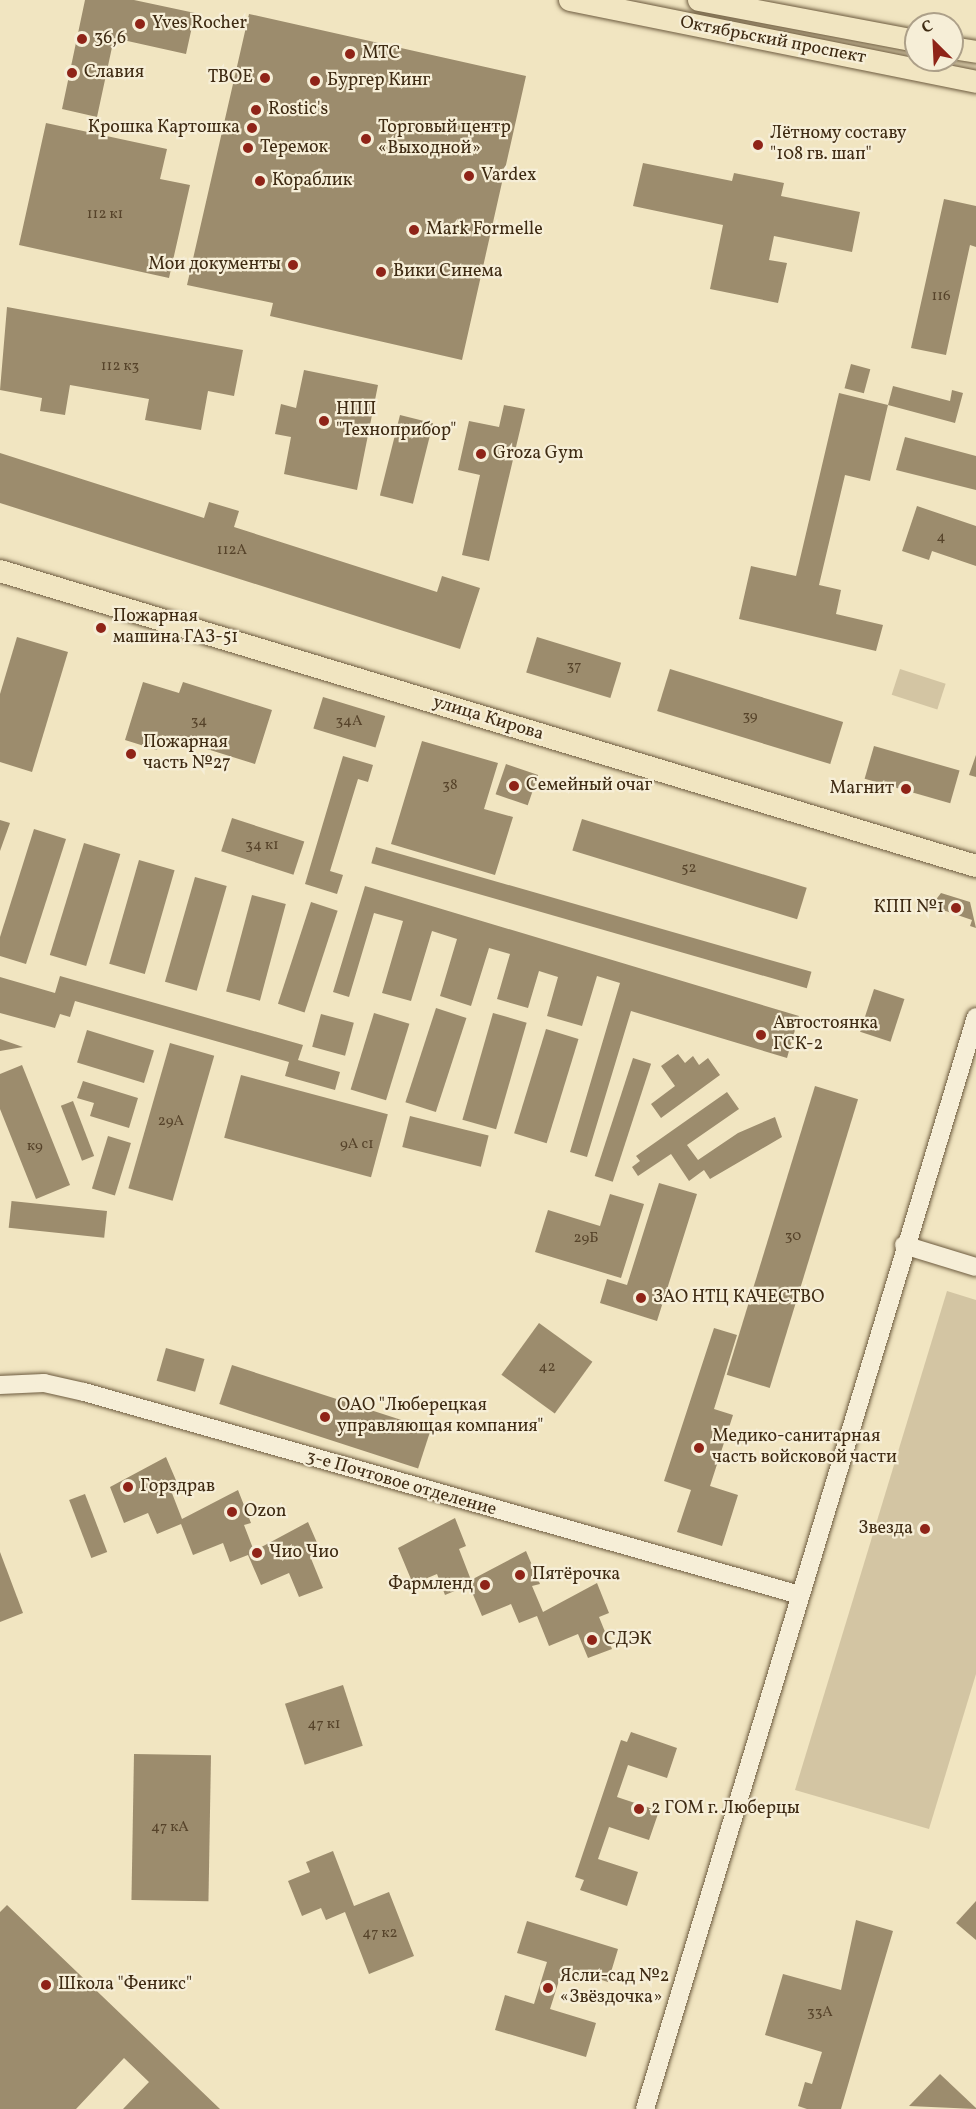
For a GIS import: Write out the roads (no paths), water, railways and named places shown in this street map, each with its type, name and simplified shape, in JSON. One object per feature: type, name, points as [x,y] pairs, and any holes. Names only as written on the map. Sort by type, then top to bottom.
[{"type":"main road","name":"Октябрьский проспект","points":[[570,0],[976,82]]},
{"type":"main road","name":"Октябрьский проспект","points":[[699,0],[904,37]]},
{"type":"main road","name":"улица Кирова","points":[[0,571],[976,866]]},
{"type":"street","points":[[645,2109],[904,1245],[976,1017]]},
{"type":"street","points":[[904,1245],[976,1267]]},
{"type":"street","name":"3-е Почтовое отделение","points":[[0,1386],[44,1383],[84,1392],[800,1595]]},
{"type":"place","name":"Yves Rocher","points":[[140,24]]},
{"type":"place","name":"36,6","points":[[82,39]]},
{"type":"place","name":"МТС","points":[[350,54]]},
{"type":"place","name":"Славия","points":[[72,73]]},
{"type":"place","name":"ТВОЕ","points":[[265,78]]},
{"type":"place","name":"Бургер Кинг","points":[[315,81]]},
{"type":"place","name":"Rostic's","points":[[256,110]]},
{"type":"place","name":"Крошка Картошка","points":[[252,128]]},
{"type":"place","name":"Торговый центр «Выходной»","points":[[366,139]]},
{"type":"place","name":"Лётному составу \"108 гв. шап\"","points":[[758,145]]},
{"type":"place","name":"Теремок","points":[[248,148]]},
{"type":"place","name":"Vardex","points":[[469,176]]},
{"type":"place","name":"Кораблик","points":[[260,181]]},
{"type":"place","name":"Mark Formelle","points":[[414,230]]},
{"type":"place","name":"Мои документы","points":[[293,265]]},
{"type":"place","name":"Вики Синема","points":[[381,272]]},
{"type":"place","name":"НПП \"Техноприбор\"","points":[[324,421]]},
{"type":"place","name":"Groza Gym","points":[[481,454]]},
{"type":"place","name":"Пожарная машина ГАЗ-51","points":[[101,628]]},
{"type":"place","name":"Пожарная часть №27","points":[[131,754]]},
{"type":"place","name":"Семейный очаг","points":[[514,786]]},
{"type":"place","name":"Магнит","points":[[906,789]]},
{"type":"place","name":"КПП №1","points":[[956,908]]},
{"type":"place","name":"Автостоянка ГСК-2","points":[[761,1035]]},
{"type":"place","name":"ЗАО НТЦ КАЧЕСТВО","points":[[641,1298]]},
{"type":"place","name":"ОАО \"Люберецкая управляющая компания\"","points":[[325,1417]]},
{"type":"place","name":"Медико-санитарная часть войсковой части","points":[[699,1448]]},
{"type":"place","name":"Горздрав","points":[[128,1487]]},
{"type":"place","name":"Ozon","points":[[232,1512]]},
{"type":"place","name":"Звезда","points":[[925,1529]]},
{"type":"place","name":"Чио Чио","points":[[257,1553]]},
{"type":"place","name":"Пятёрочка","points":[[520,1575]]},
{"type":"place","name":"Фармленд","points":[[485,1585]]},
{"type":"place","name":"СДЭК","points":[[592,1640]]},
{"type":"place","name":"2 ГОМ г. Люберцы","points":[[639,1809]]},
{"type":"place","name":"Школа \"Феникс\"","points":[[46,1985]]},
{"type":"place","name":"Ясли-сад №2 «Звёздочка»","points":[[548,1988]]}]
